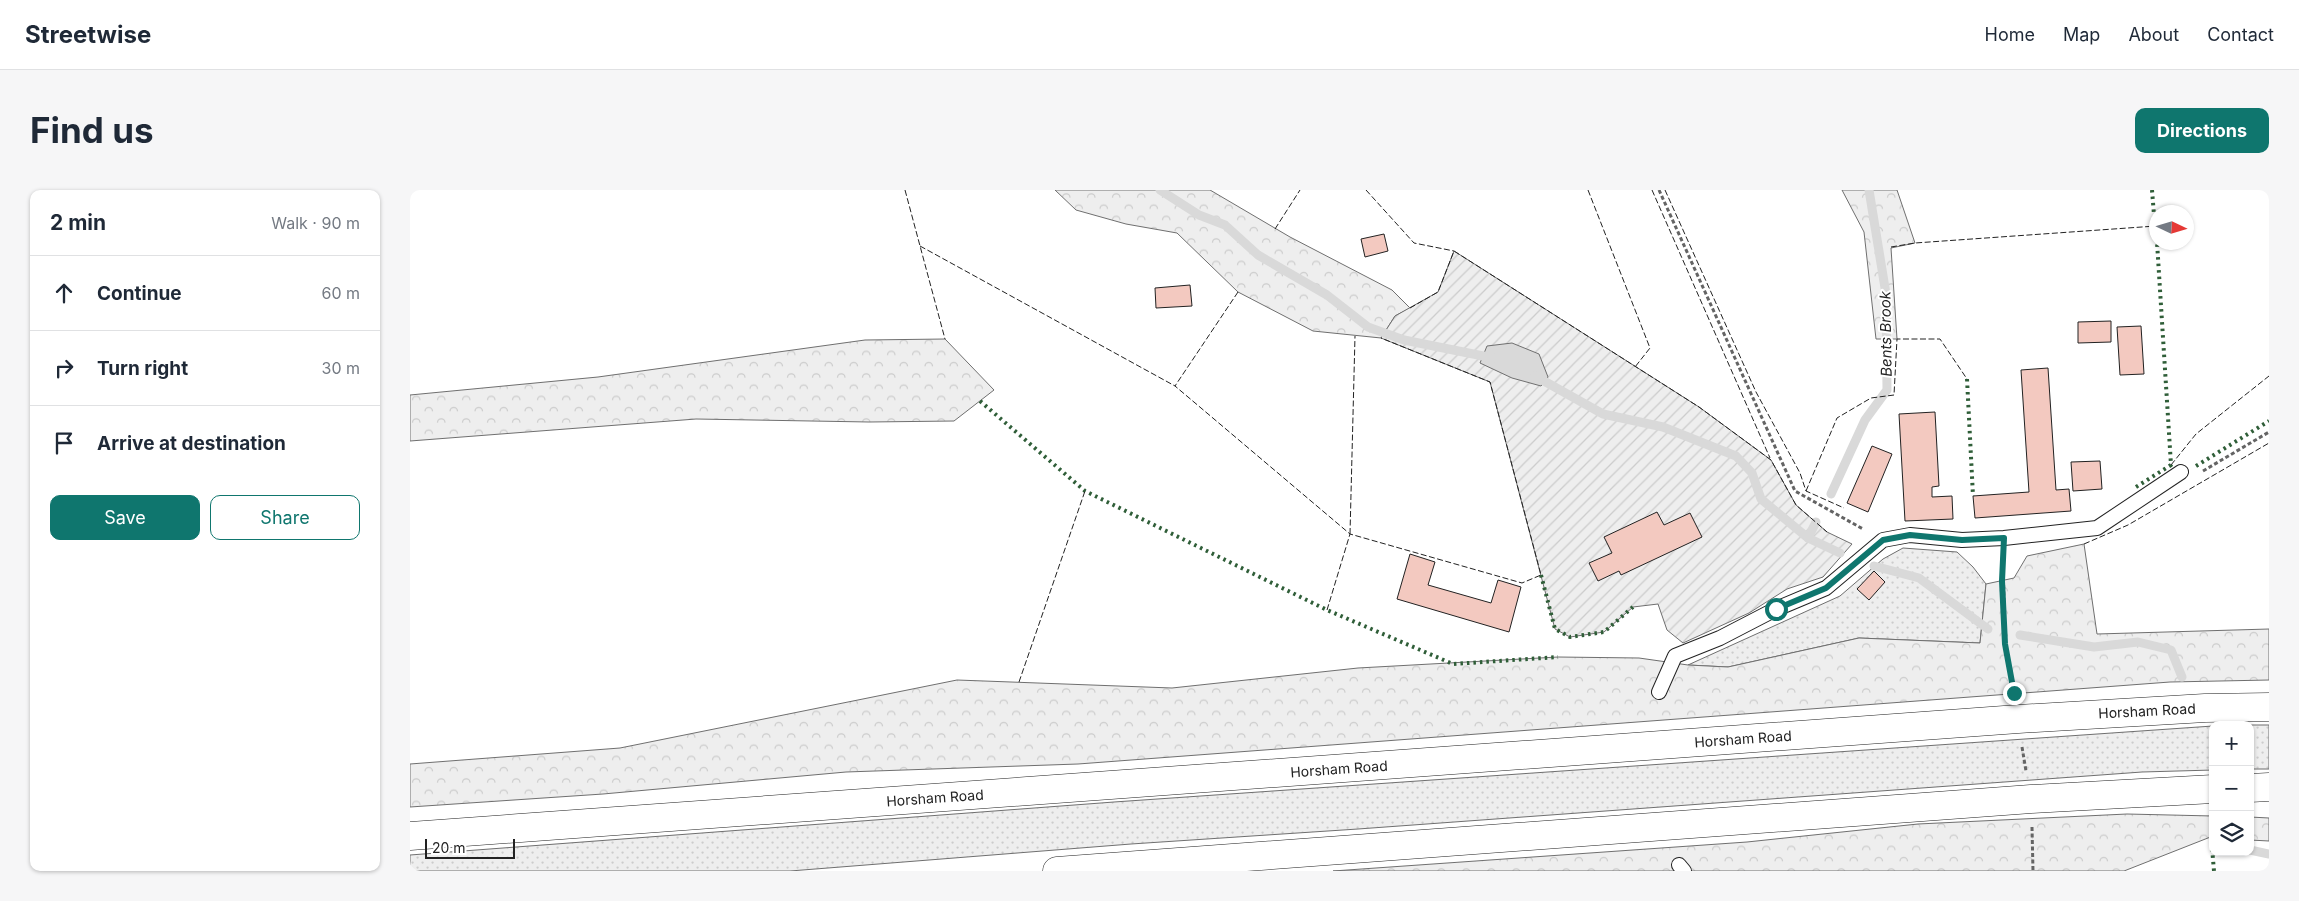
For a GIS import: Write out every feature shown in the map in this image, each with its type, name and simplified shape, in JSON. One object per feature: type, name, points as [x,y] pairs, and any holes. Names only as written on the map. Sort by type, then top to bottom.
[{"type":"highway","name":"Horsham Road","points":[[410,836],[2018,719],[2205,708],[2269,707]]},
{"type":"highway","points":[[1057,871],[2001,801],[2209,788]]},
{"type":"highway","points":[[2254,788],[2269,788]]},
{"type":"lane","points":[[1659,692],[1675,656],[1720,638],[1776,609],[1826,588],[1883,540],[1910,535],[1962,540],[2004,538],[2097,528],[2181,472]]},
{"type":"path","points":[[1660,190],[1795,491],[1883,540]]},
{"type":"path","points":[[2181,472],[2199,473],[2269,432]]},
{"type":"path","points":[[2004,538],[2002,581],[2005,644],[2014,693]]},
{"type":"green space","points":[[1055,190],[1210,190],[1290,237],[1392,290],[1410,308],[1395,316],[1381,338],[1313,331],[1238,292],[1177,233],[1126,224],[1076,210]]},
{"type":"green space","points":[[1842,190],[1897,190],[1915,243],[1891,248],[1897,339],[1876,339],[1864,232]]},
{"type":"green space","points":[[1454,251],[1699,407],[1771,460],[1796,505],[1827,532],[1852,544],[1823,577],[1787,589],[1749,613],[1683,643],[1667,630],[1658,604],[1633,607],[1604,632],[1570,637],[1555,629],[1490,382],[1381,338],[1395,316],[1438,292]]},
{"type":"green space","points":[[945,339],[994,390],[954,421],[869,422],[696,419],[410,441],[410,395],[598,377],[865,340]]},
{"type":"green space","points":[[2084,544],[2097,634],[2269,629],[2269,680],[2170,682],[1078,764],[846,772],[603,794],[410,807],[410,764],[620,748],[957,680],[1172,688],[1358,668],[1558,657],[1639,658],[1688,665],[1728,667],[1859,638],[1980,643],[1986,584],[2014,578],[2027,556]]},
{"type":"green space","points":[[1903,548],[1957,552],[1973,567],[1986,584],[1980,643],[1859,638],[1728,667],[1688,665],[1840,596],[1883,559]]},
{"type":"green space","points":[[2254,725],[2269,725],[2269,769],[2254,769]]},
{"type":"green space","points":[[2209,726],[2209,770],[2142,772],[1131,844],[790,871],[410,871],[410,855],[1114,802]]},
{"type":"green space","points":[[2127,814],[2209,816],[2209,838],[2124,871],[1333,871],[1747,842],[1918,824]]},
{"type":"green space","points":[[2254,817],[2269,818],[2269,841],[2254,840]]},
{"type":"shaded area","points":[[1512,343],[1539,354],[1548,377],[1541,386],[1512,378],[1480,363],[1487,346]]},
{"type":"building","points":[[1384,234],[1388,251],[1365,257],[1361,239]]},
{"type":"building","points":[[1190,285],[1192,306],[1156,308],[1155,288]]},
{"type":"building","points":[[2111,321],[2111,342],[2078,343],[2078,322]]},
{"type":"building","points":[[2141,326],[2144,374],[2120,375],[2117,327]]},
{"type":"building","points":[[2048,368],[2056,490],[2069,489],[2071,511],[1975,518],[1973,496],[2029,492],[2021,370]]},
{"type":"building","points":[[1935,412],[1939,486],[1932,487],[1932,497],[1952,496],[1953,519],[1905,521],[1899,414]]},
{"type":"building","points":[[1872,446],[1892,454],[1868,512],[1847,503]]},
{"type":"building","points":[[2100,461],[2102,489],[2073,491],[2071,462]]},
{"type":"building","points":[[1657,512],[1664,525],[1690,513],[1702,537],[1621,575],[1619,571],[1598,581],[1589,563],[1612,553],[1604,537]]},
{"type":"building","points":[[1410,554],[1435,562],[1428,585],[1491,603],[1498,580],[1521,587],[1509,632],[1397,599]]},
{"type":"building","points":[[1874,571],[1885,582],[1869,600],[1857,589]]},
{"type":"waterway","points":[[1160,190],[1199,215],[1225,225],[1258,255],[1327,295],[1368,327],[1404,340],[1493,358]]},
{"type":"waterway","name":"Bents Brook","points":[[1831,494],[1865,420],[1887,390],[1886,294],[1869,190]]},
{"type":"waterway","points":[[1535,376],[1603,414],[1663,427],[1736,456],[1752,473],[1761,499],[1808,538],[1840,553]]},
{"type":"waterway","name":"Bents Brook","points":[[1808,538],[1816,522]]},
{"type":"waterway","name":"Bents Brook","points":[[1874,566],[1919,578],[1988,629]]},
{"type":"waterway","name":"Bents Brook","points":[[2020,635],[2094,647],[2138,642],[2171,650],[2182,677]]},
{"type":"waterway","name":"Bents Brook","points":[[2254,851],[2269,854]]},
{"type":"hedge","points":[[2152,190],[2153,205]]},
{"type":"hedge","points":[[2136,487],[2171,465],[2158,250]]},
{"type":"hedge","points":[[1967,379],[1973,496]]},
{"type":"hedge","points":[[980,401],[1085,491],[1327,610],[1453,664],[1558,657]]},
{"type":"hedge","points":[[2196,466],[2269,421]]},
{"type":"hedge","points":[[1541,575],[1555,629],[1570,637],[1604,632],[1633,607]]},
{"type":"hedge","points":[[2213,856],[2214,871]]},
{"type":"fence","points":[[905,190],[945,339]]},
{"type":"fence","points":[[1275,229],[1300,190]]},
{"type":"fence","points":[[1366,190],[1414,243],[1454,251]]},
{"type":"fence","points":[[1588,190],[1650,348],[1635,367]]},
{"type":"fence","points":[[1652,190],[1770,458]]},
{"type":"fence","points":[[1665,190],[1756,392],[1800,473],[1806,491],[1844,508]]},
{"type":"fence","points":[[1891,247],[1915,243],[2149,226]]},
{"type":"fence","points":[[920,246],[1175,386]]},
{"type":"fence","points":[[1410,308],[1438,292],[1454,251],[1699,407],[1771,460],[1796,505],[1827,532]]},
{"type":"fence","points":[[1238,292],[1175,386],[1350,534]]},
{"type":"fence","points":[[1350,534],[1355,336]]},
{"type":"fence","points":[[1327,610],[1350,534],[1522,583],[1541,575],[1490,382],[1381,338]]},
{"type":"fence","points":[[1806,491],[1837,418],[1871,398],[1894,395],[1897,339],[1940,339],[1967,379]]},
{"type":"fence","points":[[2171,465],[2196,434],[2269,376]]},
{"type":"fence","points":[[2084,544],[2128,525],[2269,443]]},
{"type":"fence","points":[[1019,682],[1085,491]]},
{"type":"route","points":[[1776,609],[1826,588],[1883,540],[1910,535],[1962,540],[2004,538],[2002,581],[2005,644],[2014,693]]}]
